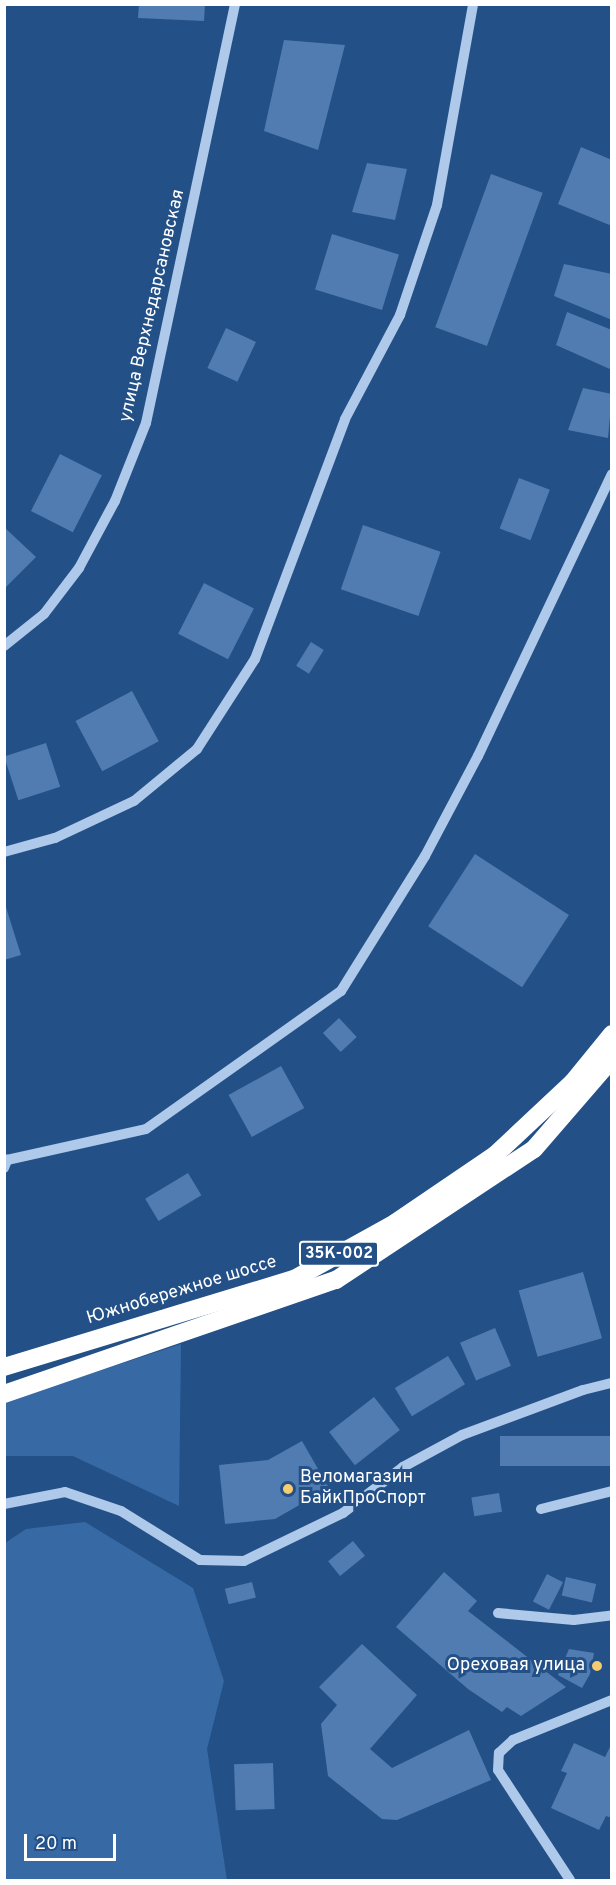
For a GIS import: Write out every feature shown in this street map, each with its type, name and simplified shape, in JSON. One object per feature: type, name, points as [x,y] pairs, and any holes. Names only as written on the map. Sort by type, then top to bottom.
[{"type":"highway","name":"Южнобережное шоссе","points":[[4,1367],[294,1279],[396,1223],[495,1155],[573,1082],[612,1034]]},
{"type":"highway","name":"Южнобережное шоссе","points":[[4,1394],[336,1280],[534,1149],[612,1059]]},
{"type":"street","name":"улица Верхнедарсановская","points":[[4,646],[44,614],[79,568],[115,501],[146,423],[235,4]]},
{"type":"street","points":[[4,852],[55,838],[135,801],[197,749],[255,659],[345,419],[400,315],[408,293],[437,205],[473,4]]},
{"type":"street","points":[[4,1168],[8,1160],[146,1129],[341,991],[425,856],[478,756],[612,474]]},
{"type":"street","points":[[4,1504],[65,1492],[122,1511],[200,1560],[244,1561],[343,1513],[403,1467],[462,1435],[583,1390],[612,1383]]},
{"type":"street","points":[[541,1509],[612,1491]]},
{"type":"street","points":[[498,1613],[574,1620],[612,1615]]},
{"type":"street","points":[[570,1881],[498,1770],[499,1753],[513,1740],[612,1700]]},
{"type":"shaded area","points":[[181,1344],[179,1506],[73,1456],[5,1456],[4,1402]]},
{"type":"shaded area","points":[[85,1522],[193,1588],[224,1681],[207,1749],[227,1880],[5,1880],[5,1543],[26,1529]]},
{"type":"building","points":[[139,4],[205,4],[204,21],[138,18]]},
{"type":"building","points":[[284,40],[345,45],[318,150],[264,131]]},
{"type":"building","points":[[581,147],[612,160],[612,226],[558,204]]},
{"type":"building","points":[[367,163],[407,169],[395,220],[352,212]]},
{"type":"building","points":[[491,174],[543,193],[487,346],[435,327]]},
{"type":"building","points":[[332,234],[399,254],[382,310],[315,289]]},
{"type":"building","points":[[564,264],[612,274],[612,320],[554,296]]},
{"type":"building","points":[[567,312],[612,330],[612,370],[556,345]]},
{"type":"building","points":[[226,328],[256,342],[237,382],[207,368]]},
{"type":"building","points":[[583,388],[612,394],[608,438],[568,430]]},
{"type":"building","points":[[60,454],[102,475],[73,532],[31,511]]},
{"type":"building","points":[[519,478],[550,490],[530,540],[500,528]]},
{"type":"building","points":[[363,525],[441,552],[418,616],[341,589]]},
{"type":"building","points":[[4,527],[36,557],[4,589]]},
{"type":"building","points":[[204,583],[254,608],[228,659],[178,634]]},
{"type":"building","points":[[311,642],[324,650],[309,674],[296,666]]},
{"type":"building","points":[[132,691],[159,741],[102,771],[75,721]]},
{"type":"building","points":[[46,743],[60,787],[18,800],[4,757]]},
{"type":"building","points":[[475,854],[569,915],[522,987],[428,926]]},
{"type":"building","points":[[4,901],[21,955],[4,960]]},
{"type":"building","points":[[339,1018],[357,1037],[341,1052],[323,1033]]},
{"type":"building","points":[[281,1066],[304,1108],[252,1137],[229,1095]]},
{"type":"building","points":[[188,1173],[201,1195],[159,1221],[145,1199]]},
{"type":"building","points":[[583,1272],[602,1338],[538,1357],[519,1290]]},
{"type":"building","points":[[495,1328],[511,1366],[476,1381],[460,1343]]},
{"type":"building","points":[[448,1356],[465,1384],[412,1416],[395,1388]]},
{"type":"building","points":[[374,1397],[400,1430],[355,1465],[329,1432]]},
{"type":"building","points":[[500,1436],[612,1436],[612,1466],[500,1466]]},
{"type":"building","points":[[302,1441],[329,1488],[275,1519],[225,1524],[219,1465],[268,1460]]},
{"type":"building","points":[[499,1493],[502,1512],[474,1516],[471,1497]]},
{"type":"building","points":[[353,1541],[365,1556],[340,1576],[328,1561]]},
{"type":"building","points":[[444,1572],[477,1601],[468,1611],[566,1687],[521,1716],[507,1707],[502,1712],[468,1689],[396,1627]]},
{"type":"building","points":[[547,1574],[563,1582],[549,1610],[533,1602]]},
{"type":"building","points":[[566,1577],[596,1584],[592,1602],[562,1596]]},
{"type":"building","points":[[252,1582],[256,1598],[229,1604],[225,1589]]},
{"type":"building","points":[[362,1644],[417,1695],[370,1749],[392,1768],[469,1730],[491,1780],[397,1820],[382,1819],[328,1776],[321,1724],[337,1705],[319,1687]]},
{"type":"building","points":[[569,1649],[594,1653],[590,1674],[582,1688],[558,1675]]},
{"type":"building","points":[[574,1743],[605,1757],[612,1743],[612,1818],[606,1816],[599,1830],[551,1808],[567,1773],[561,1771]]},
{"type":"building","points":[[273,1763],[275,1809],[236,1810],[234,1764]]},
{"type":"place","name":"Веломагазин БайкПроСпорт","points":[[288,1489]]},
{"type":"place","name":"Ореховая улица","points":[[597,1666]]}]
